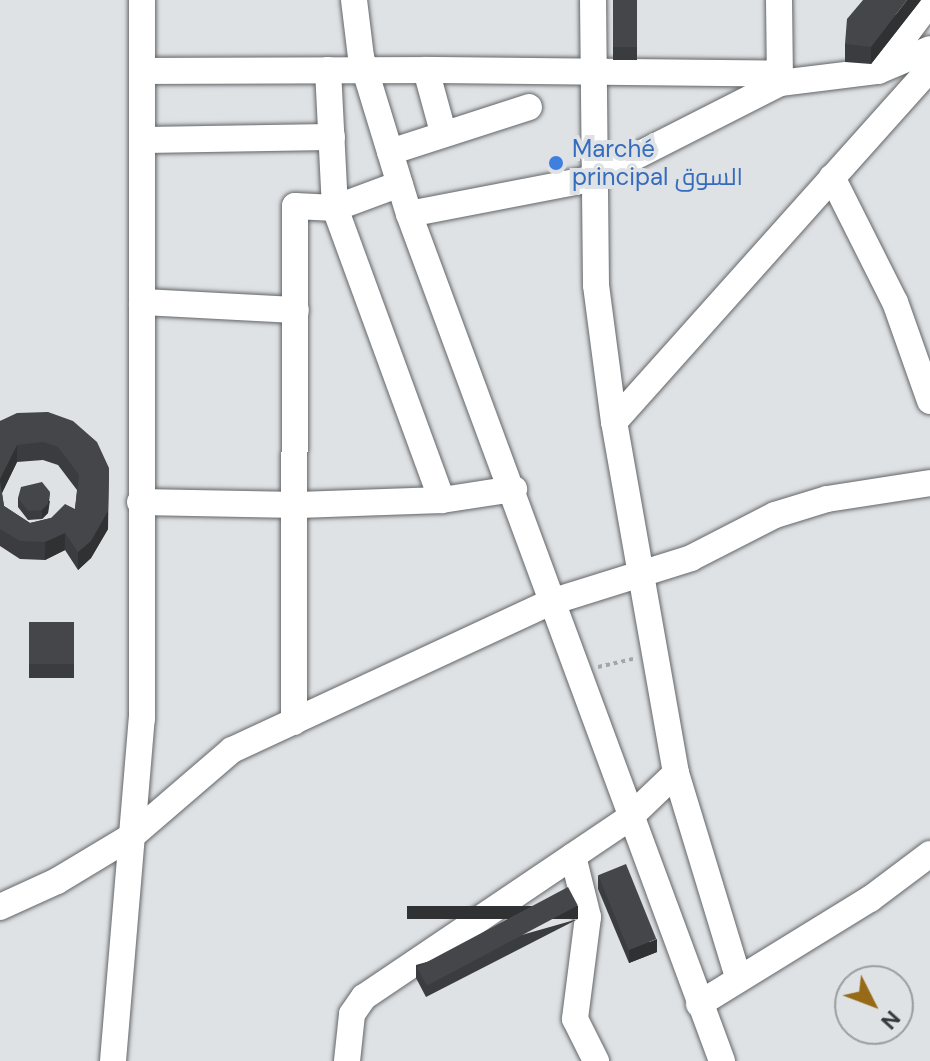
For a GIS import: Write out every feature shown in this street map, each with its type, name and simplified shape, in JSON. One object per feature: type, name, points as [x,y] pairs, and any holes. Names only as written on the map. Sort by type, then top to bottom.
[{"type":"street","points":[[113,1061],[142,719],[142,0]]},
{"type":"street","points":[[354,0],[366,70],[409,214],[514,489],[551,602],[581,672],[629,818],[722,1061]]},
{"type":"street","points":[[593,0],[591,179],[596,285],[614,422],[676,773],[738,977]]},
{"type":"street","points":[[779,0],[780,78]]},
{"type":"street","points":[[878,71],[930,2]]},
{"type":"street","points":[[144,71],[592,70],[780,78],[878,71],[930,49]]},
{"type":"street","points":[[614,422],[930,68]]},
{"type":"street","points":[[328,70],[335,208],[442,500]]},
{"type":"street","points":[[426,70],[443,132]]},
{"type":"street","points":[[409,214],[591,179],[780,78]]},
{"type":"street","points":[[390,152],[443,132],[529,107]]},
{"type":"street","points":[[143,140],[332,137]]},
{"type":"street","points":[[832,177],[895,302],[930,401]]},
{"type":"street","points":[[294,722],[298,505],[295,206],[335,208],[400,184]]},
{"type":"street","points":[[142,302],[296,310]]},
{"type":"street","points":[[0,907],[81,869],[132,836],[232,750],[551,602],[691,558],[775,515],[827,499],[930,483]]},
{"type":"street","points":[[140,502],[298,505],[442,500],[514,489]]},
{"type":"street","points":[[347,1061],[352,1014],[364,997],[629,818],[676,773]]},
{"type":"street","points":[[699,1004],[738,977],[817,933],[930,854]]},
{"type":"street","points":[[573,856],[588,917],[575,1019],[588,1057]]},
{"type":"path","points":[[581,672],[654,653]]},
{"type":"building","points":[[613,0],[637,0],[637,47],[613,47]]},
{"type":"building","points":[[863,0],[907,0],[871,47],[845,44],[847,19]]},
{"type":"building","points":[[48,412],[73,421],[97,442],[109,468],[108,511],[91,541],[78,552],[65,533],[45,542],[20,541],[0,529],[0,481],[4,506],[30,523],[51,518],[65,504],[75,509],[79,475],[58,447],[43,442],[17,445],[0,479],[0,421],[17,413]]},
{"type":"building","points":[[42,482],[50,492],[48,504],[42,510],[28,511],[18,498],[21,487]]},
{"type":"building","points":[[29,622],[74,622],[74,664],[29,664]]},
{"type":"building","points":[[626,864],[656,939],[629,950],[598,875]]},
{"type":"building","points":[[568,887],[578,906],[427,986],[417,967]]},
{"type":"place","name":"Marché principal السوق","points":[[556,163]]}]
